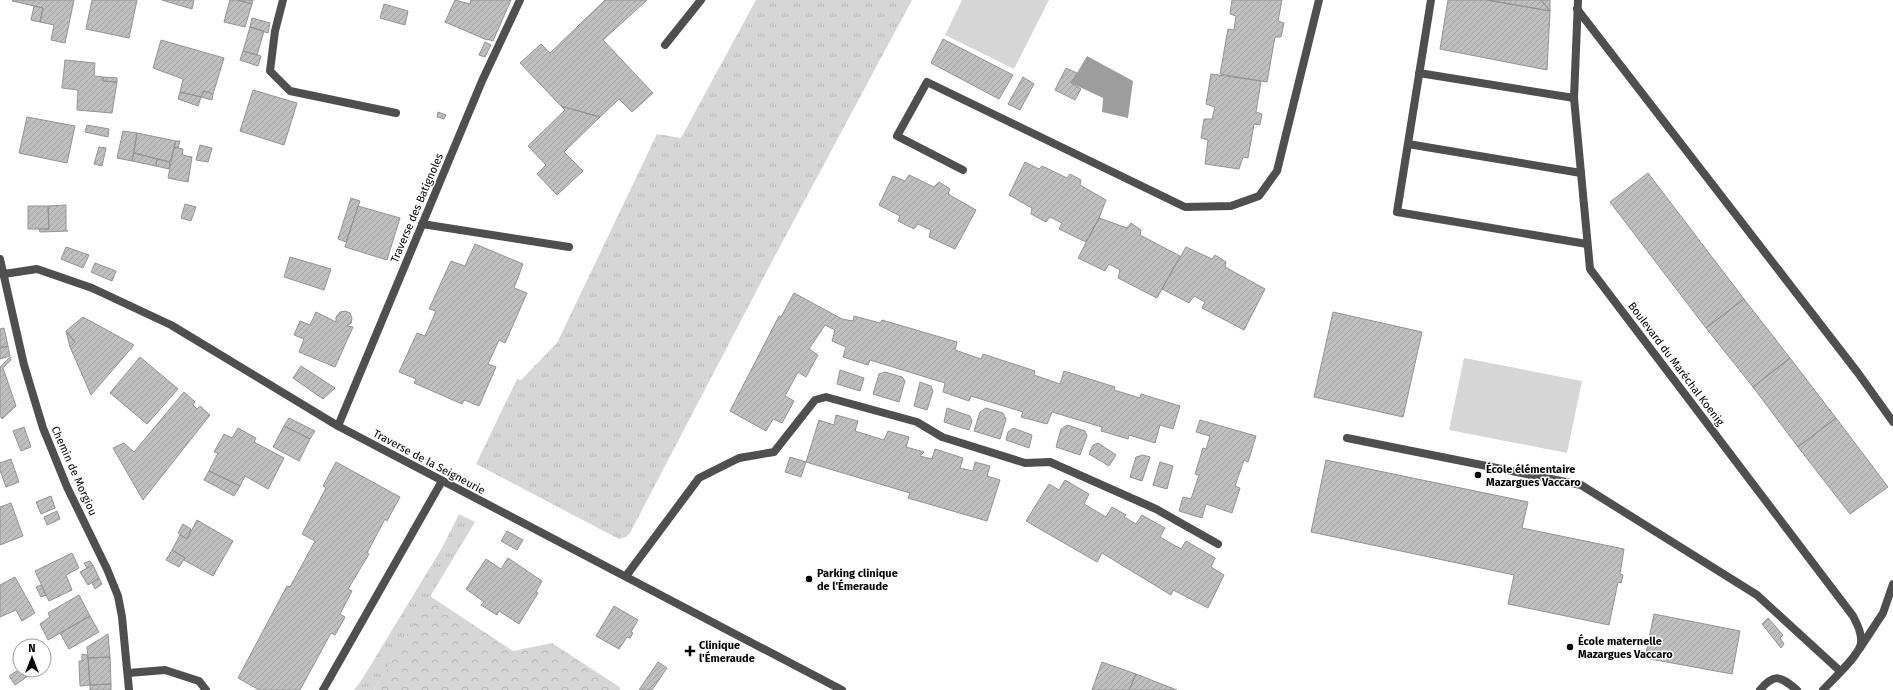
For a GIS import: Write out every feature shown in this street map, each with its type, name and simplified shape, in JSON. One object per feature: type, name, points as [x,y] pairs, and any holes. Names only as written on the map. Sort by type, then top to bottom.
[{"type":"street","points":[[283,0],[275,31],[270,71],[290,91],[396,113]]},
{"type":"street","name":"Traverse des Batignoles","points":[[338,426],[482,80],[520,0]]},
{"type":"street","points":[[666,45],[701,0]]},
{"type":"street","points":[[963,170],[897,136],[927,82],[1185,207],[1231,206],[1259,196],[1277,171],[1319,0]]},
{"type":"street","points":[[1431,0],[1397,212],[1587,244]]},
{"type":"street","name":"Boulevard du Maréchal Koenig","points":[[1578,0],[1574,98],[1590,269],[1853,616],[1860,632],[1861,644],[1858,652]]},
{"type":"street","points":[[1577,9],[1858,373],[1893,422]]},
{"type":"street","points":[[1419,73],[1574,98]]},
{"type":"street","points":[[1408,144],[1581,173]]},
{"type":"street","points":[[422,224],[569,247]]},
{"type":"street","name":"Chemin de Morgiou","points":[[0,259],[24,365],[43,428],[67,487],[107,569],[118,596],[122,617],[129,690]]},
{"type":"street","name":"Traverse de la Seigneurie","points":[[4,274],[38,269],[99,292],[171,325],[338,426],[842,690]]},
{"type":"street","points":[[626,576],[699,478],[738,458],[774,452],[815,400],[826,397],[917,422],[942,437],[1025,463],[1050,462],[1156,509],[1218,544]]},
{"type":"street","points":[[1347,438],[1581,485],[1757,595],[1840,671]]},
{"type":"street","points":[[323,690],[442,481]]},
{"type":"street","points":[[1823,690],[1858,652],[1883,613],[1893,584]]},
{"type":"street","points":[[128,674],[165,670],[199,681],[206,690]]},
{"type":"street","points":[[1760,690],[1767,681],[1775,678],[1782,678],[1797,690]]},
{"type":"green space","points":[[756,0],[912,0],[769,267],[630,533],[626,537],[619,539],[476,464],[517,379],[521,380],[557,343],[657,134],[681,138]]},
{"type":"green space","points":[[962,0],[1049,0],[1014,69],[945,35]]},
{"type":"green space","points":[[1464,358],[1582,381],[1567,453],[1449,430]]},
{"type":"green space","points":[[459,514],[475,522],[374,690],[354,690],[361,681],[442,548]]},
{"type":"green space","points":[[430,596],[513,651],[552,643],[621,688],[619,690],[374,690]]},
{"type":"shaded area","points":[[1087,56],[1133,81],[1128,118],[1102,112],[1103,98],[1071,83]]},
{"type":"building","points":[[74,0],[65,43],[51,40],[54,25],[40,22],[43,8],[12,1]]},
{"type":"building","points":[[92,0],[137,0],[129,38],[86,29]]},
{"type":"building","points":[[162,0],[194,0],[192,9]]},
{"type":"building","points":[[230,0],[238,0],[252,4],[245,27],[224,22]]},
{"type":"building","points":[[238,0],[253,0],[252,4]]},
{"type":"building","points":[[455,0],[470,4],[471,0],[511,0],[493,41],[487,40],[445,22]]},
{"type":"building","points":[[605,0],[647,0],[603,40],[653,93],[632,112],[619,99],[600,117],[561,106],[520,63],[541,44],[550,53]]},
{"type":"building","points":[[1232,0],[1282,0],[1278,21],[1284,23],[1281,37],[1275,37],[1267,82],[1220,74],[1228,29],[1234,30],[1236,16],[1230,14]]},
{"type":"building","points":[[1448,0],[1487,0],[1550,11],[1547,70],[1440,49]]},
{"type":"building","points":[[1487,0],[1541,0],[1550,11]]},
{"type":"building","points":[[1541,0],[1550,0],[1550,11]]},
{"type":"building","points":[[384,4],[408,11],[405,25],[380,18]]},
{"type":"building","points":[[34,6],[43,8],[40,22],[31,20]]},
{"type":"building","points":[[252,18],[270,23],[268,33],[250,27]]},
{"type":"building","points":[[250,27],[264,31],[257,55],[243,51]]},
{"type":"building","points":[[943,39],[1013,75],[999,99],[931,63]]},
{"type":"building","points":[[161,40],[224,58],[213,94],[204,91],[201,97],[180,92],[183,79],[153,68]]},
{"type":"building","points":[[485,42],[491,45],[485,57],[479,55]]},
{"type":"building","points":[[243,51],[261,56],[258,66],[240,60]]},
{"type":"building","points":[[65,60],[95,63],[94,76],[103,77],[103,81],[117,82],[112,113],[77,110],[78,90],[62,88]]},
{"type":"building","points":[[1066,68],[1077,73],[1071,83],[1081,89],[1075,100],[1055,90]]},
{"type":"building","points":[[1211,74],[1261,81],[1256,112],[1262,114],[1260,125],[1254,124],[1248,158],[1243,157],[1239,169],[1205,164],[1208,140],[1201,138],[1204,119],[1212,119],[1215,107],[1206,104]]},
{"type":"building","points":[[103,77],[117,78],[117,82],[103,81]]},
{"type":"building","points":[[1023,77],[1034,84],[1020,110],[1008,104]]},
{"type":"building","points":[[253,90],[297,103],[284,145],[240,131]]},
{"type":"building","points":[[204,91],[213,94],[212,100],[201,97]]},
{"type":"building","points":[[180,92],[201,97],[198,106],[178,99]]},
{"type":"building","points":[[561,106],[600,117],[564,152],[583,171],[557,195],[537,174],[546,165],[528,146],[565,110]]},
{"type":"building","points":[[438,112],[446,115],[444,119],[437,117]]},
{"type":"building","points":[[27,117],[75,126],[67,163],[19,153]]},
{"type":"building","points":[[87,125],[109,129],[108,137],[85,132]]},
{"type":"building","points":[[123,131],[137,133],[132,161],[117,158]]},
{"type":"building","points":[[137,133],[176,141],[170,162],[134,153]]},
{"type":"building","points":[[176,141],[180,141],[178,148],[174,147]]},
{"type":"building","points":[[200,145],[212,148],[208,162],[196,160]]},
{"type":"building","points":[[99,147],[106,148],[102,166],[94,164]]},
{"type":"building","points":[[174,147],[183,149],[182,155],[192,157],[188,182],[168,178]]},
{"type":"building","points":[[134,153],[157,159],[156,166],[132,161]]},
{"type":"building","points":[[157,159],[170,162],[169,169],[156,166]]},
{"type":"building","points":[[1025,162],[1039,169],[1042,166],[1067,178],[1070,174],[1081,180],[1080,185],[1106,200],[1099,218],[1086,242],[1059,229],[1062,223],[1050,217],[1046,222],[1031,214],[1032,208],[1009,195]]},
{"type":"building","points":[[1648,173],[1744,299],[1706,328],[1610,202]]},
{"type":"building","points":[[909,175],[934,187],[939,182],[950,189],[948,194],[976,210],[955,249],[929,237],[931,230],[918,224],[914,229],[898,221],[900,216],[879,205],[893,176],[905,181]]},
{"type":"building","points":[[351,198],[360,201],[346,242],[338,239]]},
{"type":"building","points":[[185,204],[196,207],[191,221],[181,218]]},
{"type":"building","points":[[66,205],[66,230],[68,231],[40,232],[39,229],[49,229],[48,206]]},
{"type":"building","points":[[28,206],[48,206],[49,229],[28,229]]},
{"type":"building","points":[[358,206],[400,218],[387,260],[345,247]]},
{"type":"building","points":[[1099,218],[1127,228],[1131,223],[1141,230],[1140,235],[1180,256],[1157,298],[1118,278],[1120,270],[1109,264],[1105,271],[1078,258]]},
{"type":"building","points":[[475,244],[523,264],[514,288],[527,293],[505,343],[499,340],[488,364],[496,367],[479,406],[464,400],[462,404],[414,383],[416,379],[399,372],[417,333],[425,336],[436,311],[429,309],[451,261],[465,266]]},
{"type":"building","points":[[66,247],[89,255],[83,268],[61,259]]},
{"type":"building","points":[[1186,247],[1212,259],[1215,255],[1226,262],[1225,267],[1265,289],[1244,330],[1202,308],[1205,302],[1194,296],[1189,303],[1162,289]]},
{"type":"building","points":[[290,257],[331,269],[324,290],[284,277]]},
{"type":"building","points":[[95,263],[116,271],[112,281],[91,272]]},
{"type":"building","points":[[794,293],[842,319],[853,321],[854,316],[880,323],[882,320],[957,342],[955,350],[981,359],[983,354],[1035,371],[1034,375],[1060,384],[1064,371],[1115,387],[1114,390],[1140,398],[1141,394],[1180,406],[1173,429],[1160,425],[1155,443],[1129,435],[1128,439],[1101,431],[1102,427],[1052,412],[1047,424],[1021,417],[1023,412],[971,396],[969,401],[943,392],[945,383],[870,360],[868,365],[843,357],[846,347],[832,341],[835,330],[825,325],[809,349],[818,355],[806,377],[798,372],[785,396],[794,401],[782,423],[773,419],[766,431],[730,411],[779,316],[781,317]]},
{"type":"building","points":[[1744,299],[1790,358],[1753,387],[1706,328]]},
{"type":"building","points":[[345,311],[350,313],[352,318],[351,323],[347,326],[353,327],[335,367],[299,352],[304,339],[294,335],[300,321],[310,325],[316,312],[336,322],[336,317],[340,312]]},
{"type":"building","points":[[1333,312],[1422,332],[1403,417],[1314,397]]},
{"type":"building","points":[[83,317],[134,345],[91,395],[70,347],[75,342],[66,331]]},
{"type":"building","points":[[4,328],[8,346],[0,348],[0,329]]},
{"type":"building","points":[[66,331],[75,342],[70,347]]},
{"type":"building","points":[[8,346],[10,356],[0,359],[0,348]]},
{"type":"building","points":[[10,357],[11,360],[3,368],[16,406],[2,419],[0,416],[0,367]]},
{"type":"building","points":[[140,357],[178,389],[147,424],[110,393]]},
{"type":"building","points":[[1790,358],[1836,418],[1798,447],[1753,387]]},
{"type":"building","points":[[301,366],[335,388],[323,399],[293,378]]},
{"type":"building","points":[[840,370],[864,378],[860,391],[837,384]]},
{"type":"building","points":[[885,372],[902,377],[905,381],[899,402],[873,394],[879,374]]},
{"type":"building","points":[[920,382],[931,386],[933,391],[927,410],[914,406]]},
{"type":"building","points":[[184,392],[195,402],[193,405],[197,409],[200,406],[210,415],[143,500],[113,448],[124,443],[134,452]]},
{"type":"building","points":[[947,408],[970,416],[972,421],[969,430],[944,422]]},
{"type":"building","points":[[986,408],[1003,413],[1006,419],[1000,439],[974,431],[980,412]]},
{"type":"building","points":[[836,415],[858,421],[855,431],[884,440],[888,431],[909,437],[906,447],[924,452],[920,456],[932,459],[935,449],[963,458],[960,468],[973,471],[975,462],[990,466],[987,476],[1000,480],[987,521],[908,498],[910,493],[806,462],[819,420],[834,425]]},
{"type":"building","points":[[289,418],[315,431],[310,439],[284,426]]},
{"type":"building","points":[[1836,418],[1888,487],[1850,514],[1798,447]]},
{"type":"building","points":[[1200,420],[1256,436],[1248,462],[1244,460],[1235,486],[1240,488],[1232,513],[1206,504],[1202,518],[1179,511],[1183,497],[1191,499],[1199,475],[1195,474],[1203,448],[1206,449],[1210,436],[1196,432]]},
{"type":"building","points":[[1067,425],[1085,431],[1087,436],[1080,455],[1056,447],[1061,429]]},
{"type":"building","points":[[284,426],[310,439],[299,461],[273,447]]},
{"type":"building","points":[[24,427],[31,447],[21,451],[13,431]]},
{"type":"building","points":[[238,428],[256,438],[254,442],[284,458],[268,489],[245,476],[240,486],[209,471],[218,453],[214,452],[224,434],[232,438]]},
{"type":"building","points":[[1013,428],[1032,435],[1029,448],[1006,440],[1008,432]]},
{"type":"building","points":[[1098,443],[1116,455],[1109,466],[1089,454],[1093,445]]},
{"type":"building","points":[[1143,455],[1150,457],[1142,481],[1130,477],[1136,457]]},
{"type":"building","points":[[790,457],[806,462],[801,477],[785,472]]},
{"type":"building","points":[[11,459],[19,482],[6,487],[0,470],[0,463]]},
{"type":"building","points":[[1326,460],[1528,502],[1522,528],[1624,549],[1620,574],[1623,575],[1621,583],[1618,582],[1609,625],[1508,604],[1514,575],[1311,532]]},
{"type":"building","points":[[336,462],[400,497],[387,521],[385,519],[367,553],[369,554],[348,589],[352,591],[340,614],[345,617],[335,635],[331,633],[300,690],[259,690],[238,678],[287,586],[290,587],[315,541],[302,534],[326,488],[323,486]]},
{"type":"building","points":[[1160,462],[1173,466],[1167,489],[1153,485]]},
{"type":"building","points":[[209,471],[240,486],[234,496],[204,480]]},
{"type":"building","points":[[1065,480],[1089,494],[1084,504],[1106,517],[1112,507],[1126,515],[1124,517],[1136,524],[1142,515],[1165,528],[1160,537],[1181,549],[1186,541],[1215,558],[1211,567],[1224,575],[1208,608],[1173,590],[1171,595],[1102,553],[1097,562],[1026,521],[1049,484],[1059,490]]},
{"type":"building","points":[[51,496],[55,508],[41,514],[36,502]]},
{"type":"building","points":[[11,503],[23,536],[0,545],[0,507]]},
{"type":"building","points":[[57,511],[60,519],[47,525],[44,517]]},
{"type":"building","points":[[197,520],[233,541],[213,576],[184,560],[185,558],[172,550],[180,535],[187,539]]},
{"type":"building","points":[[183,524],[191,529],[187,539],[178,533]]},
{"type":"building","points":[[507,531],[523,540],[517,550],[501,541]]},
{"type":"building","points":[[172,550],[185,558],[179,567],[166,560]]},
{"type":"building","points":[[72,553],[79,568],[66,575],[72,590],[49,601],[35,571]]},
{"type":"building","points":[[508,558],[542,581],[536,592],[538,593],[519,624],[499,611],[497,615],[481,605],[484,602],[466,589],[486,559],[501,569]]},
{"type":"building","points":[[90,561],[93,565],[87,568],[84,563]]},
{"type":"building","points":[[93,565],[99,578],[88,585],[80,572]]},
{"type":"building","points":[[15,577],[35,613],[22,621],[16,610],[0,617],[0,585]]},
{"type":"building","points":[[99,578],[102,584],[95,589],[92,583]]},
{"type":"building","points":[[41,585],[46,595],[41,597],[36,587]]},
{"type":"building","points":[[79,595],[90,616],[52,638],[47,638],[40,624],[50,617],[48,613]]},
{"type":"building","points":[[614,606],[638,620],[631,632],[633,633],[630,638],[627,637],[619,649],[596,636]]},
{"type":"building","points":[[1654,614],[1740,631],[1732,674],[1645,658]]},
{"type":"building","points":[[90,616],[99,632],[69,649],[60,633]]},
{"type":"building","points":[[1768,618],[1783,635],[1780,638],[1784,644],[1781,648],[1762,624]]},
{"type":"building","points":[[108,634],[110,657],[88,658],[87,647]]},
{"type":"building","points":[[82,654],[87,655],[88,658],[90,685],[80,686],[79,661],[82,661]]},
{"type":"building","points":[[110,657],[111,684],[90,685],[88,658]]},
{"type":"building","points":[[658,662],[667,668],[652,690],[639,690]]},
{"type":"building","points":[[1102,662],[1136,674],[1129,690],[1092,690]]},
{"type":"building","points":[[12,674],[12,678],[25,678],[15,685],[9,676]]},
{"type":"building","points":[[1136,674],[1177,690],[1129,690]]},
{"type":"building","points":[[111,684],[111,690],[90,690],[90,685]]},
{"type":"place","name":"École élémentaire Mazargues Vaccaro","points":[[1478,475]]},
{"type":"place","name":"Parking clinique de l'Émeraude","points":[[809,579]]},
{"type":"place","name":"École maternelle Mazargues Vaccaro","points":[[1570,647]]},
{"type":"place","name":"Clinique l'Émeraude","points":[[690,651]]}]
